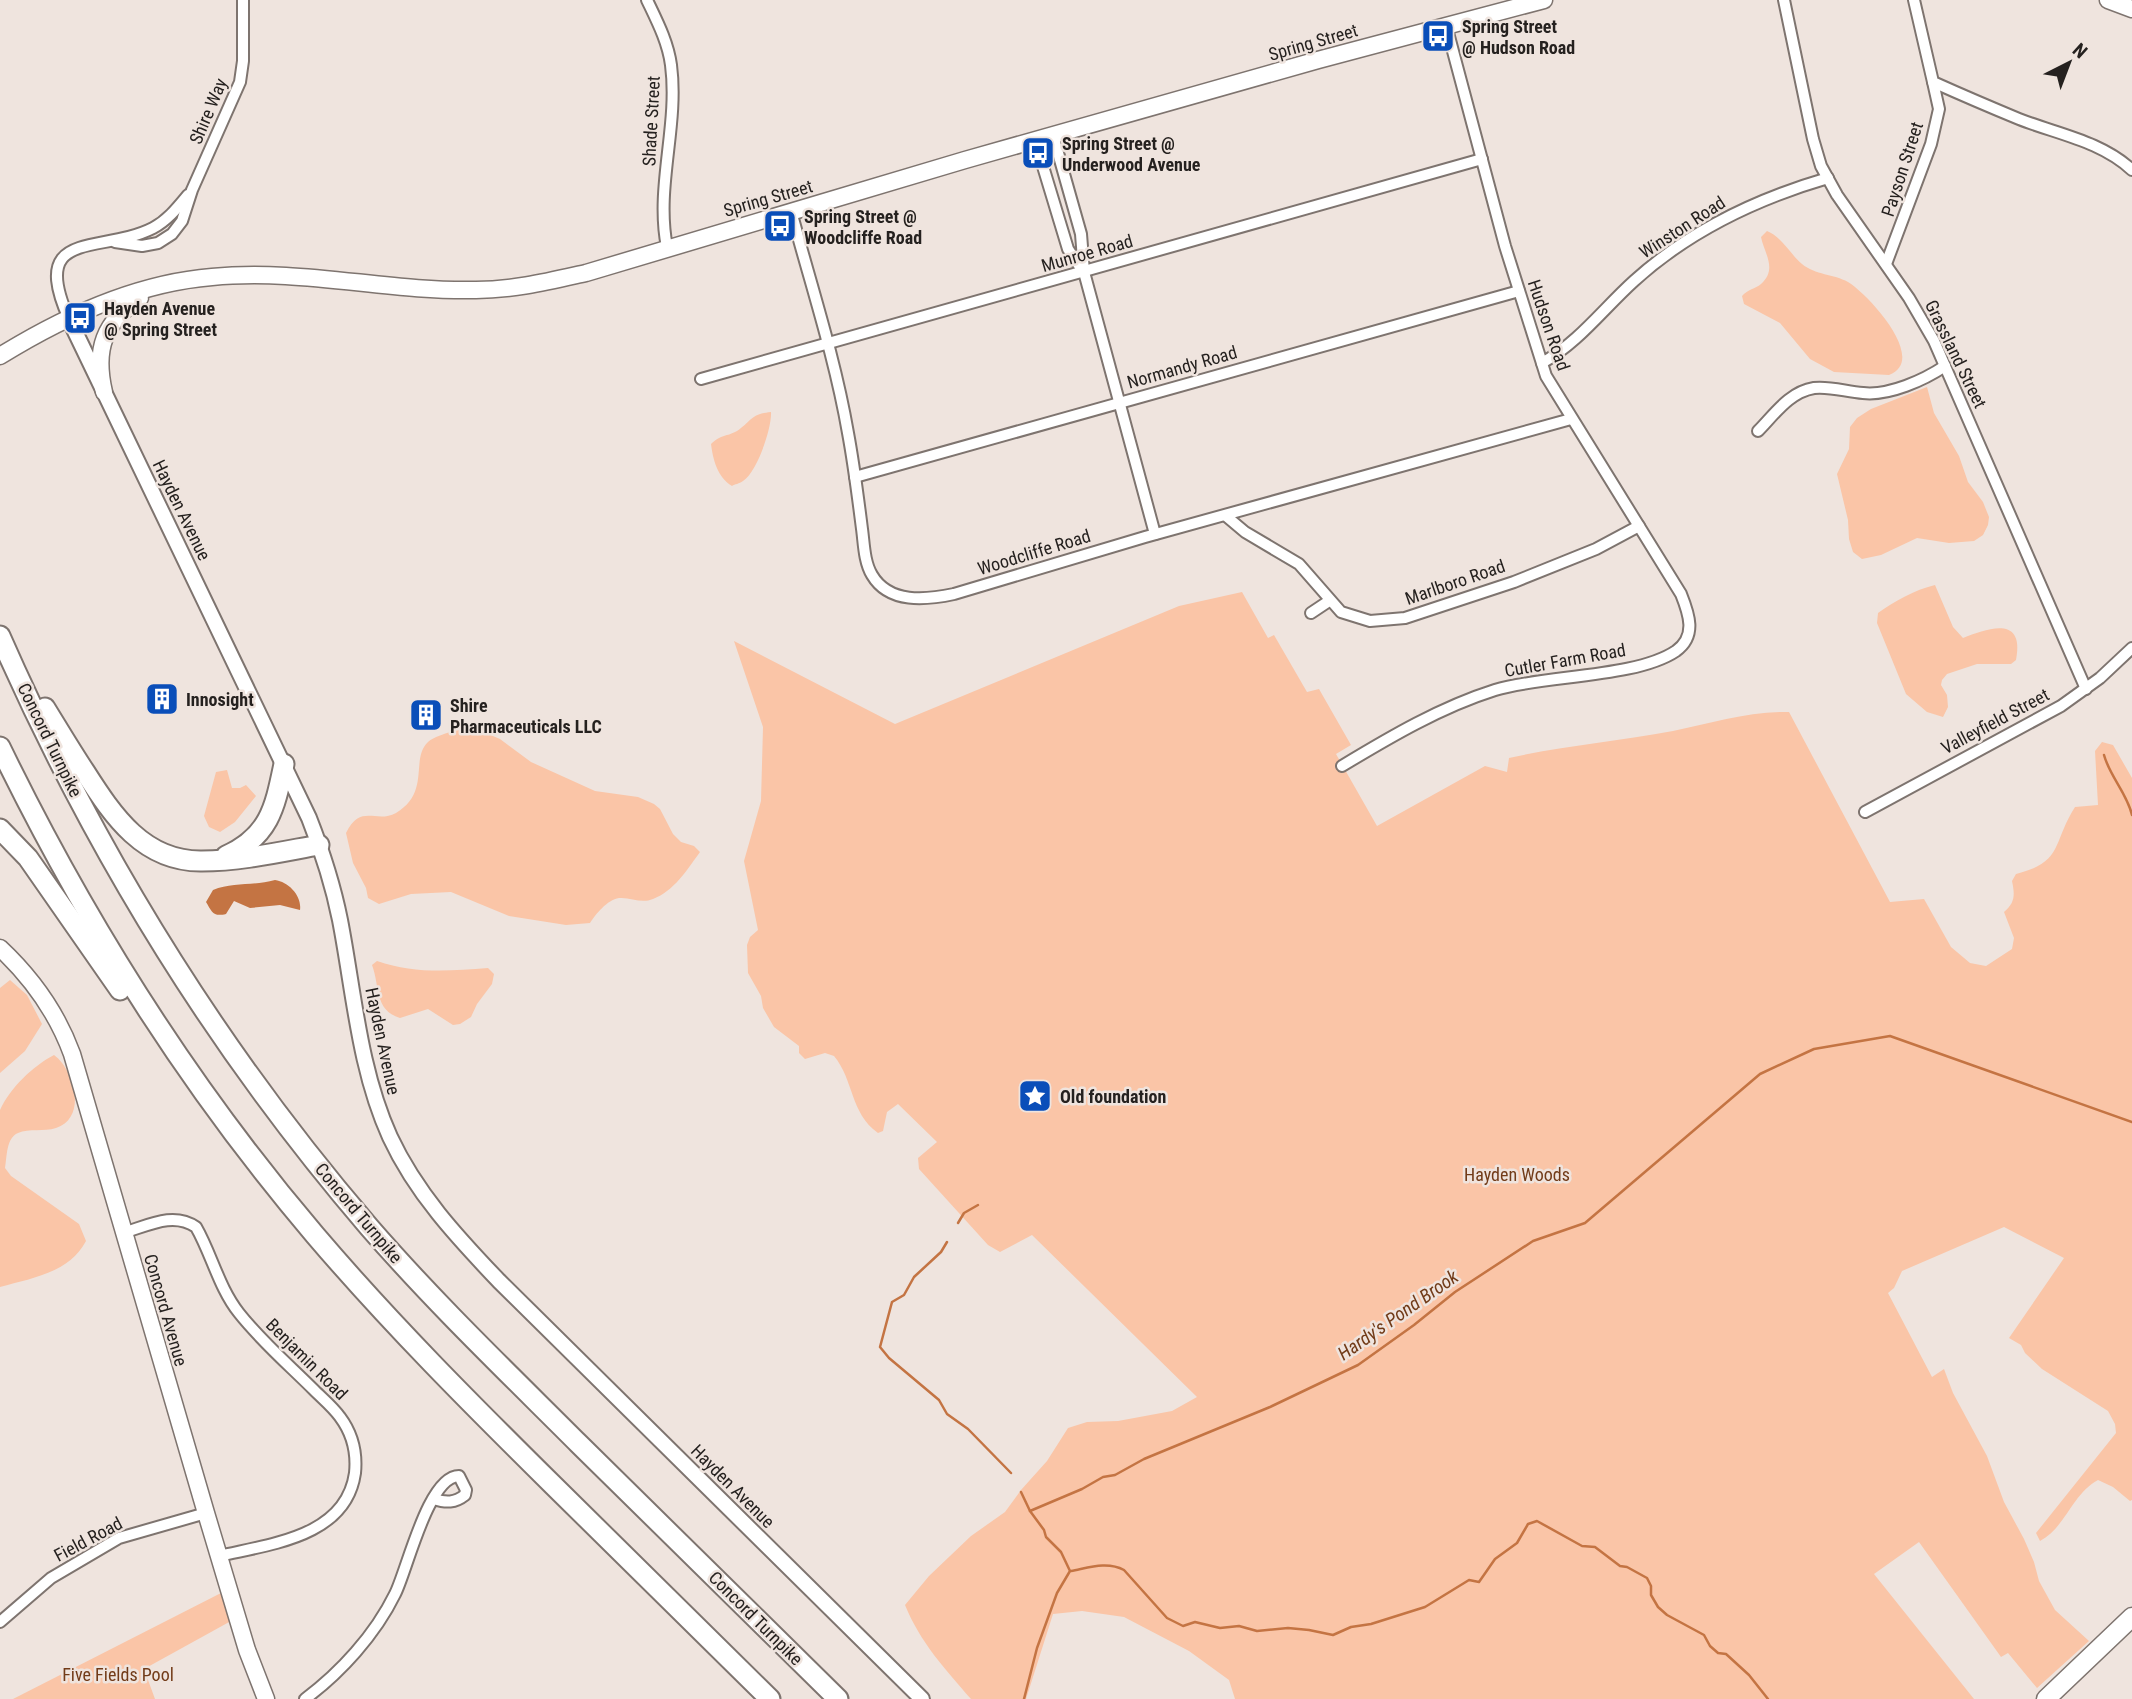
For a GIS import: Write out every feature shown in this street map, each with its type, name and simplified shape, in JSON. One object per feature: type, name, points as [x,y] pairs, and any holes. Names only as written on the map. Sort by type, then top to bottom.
[{"type":"highway","name":"Concord Turnpike","points":[[0,636],[72,787],[155,934],[228,1045],[308,1152],[377,1236],[443,1308],[838,1699]]},
{"type":"highway","points":[[10,659],[43,703],[109,809],[129,832],[147,846],[169,855],[196,861],[234,860],[319,845]]},
{"type":"highway","points":[[0,747],[84,906],[175,1051],[267,1177],[385,1315],[504,1437],[770,1699]]},
{"type":"highway","points":[[219,860],[245,846],[265,826],[276,802],[284,764]]},
{"type":"highway","points":[[0,829],[28,858],[136,1013],[175,1051]]},
{"type":"main road","name":"Spring Street","points":[[0,356],[69,319],[157,287],[201,278],[250,275],[443,290],[496,290],[586,273],[1035,140],[1544,0]]},
{"type":"main road","points":[[2108,0],[2132,9]]},
{"type":"main road","points":[[104,392],[100,362],[107,330],[124,309],[157,287]]},
{"type":"main road","name":"Concord Avenue","points":[[0,948],[41,993],[65,1038],[80,1079],[205,1513],[251,1662],[266,1699]]},
{"type":"main road","points":[[2046,1699],[2132,1617]]},
{"type":"street","name":"Shire Way","points":[[69,319],[55,276],[58,265],[67,254],[79,247],[115,242],[159,224],[168,218],[192,190],[234,98],[242,73],[243,0]]},
{"type":"street","name":"Shade Street","points":[[647,0],[665,43],[672,76],[672,107],[662,201],[667,247]]},
{"type":"street","name":"Grassland Street","points":[[1784,0],[1812,139],[1828,178],[1916,308],[1945,366],[2086,689]]},
{"type":"street","name":"Payson Street","points":[[1886,264],[1931,144],[1939,109],[1914,0]]},
{"type":"street","name":"Hudson Road","points":[[1446,25],[1519,291],[1546,376],[1681,594],[1687,608]]},
{"type":"street","points":[[1933,82],[2019,119],[2094,145],[2119,158],[2132,170]]},
{"type":"street","points":[[1054,135],[1081,234],[1084,272],[1155,534]]},
{"type":"street","points":[[1035,140],[1068,248],[1084,272]]},
{"type":"street","name":"Munroe Road","points":[[701,379],[1482,159]]},
{"type":"street","name":"Winston Road","points":[[1542,363],[1561,352],[1634,281],[1670,252],[1734,212],[1788,190],[1828,178]]},
{"type":"street","name":"Woodcliffe Road","points":[[792,211],[829,343],[848,430],[866,557],[871,575],[883,588],[898,596],[926,600],[954,594],[1155,534],[1572,419]]},
{"type":"street","name":"Normandy Road","points":[[855,477],[1519,291]]},
{"type":"street","name":"Hayden Avenue","points":[[69,319],[284,764],[319,845],[340,919],[372,1086],[391,1138],[426,1199],[459,1239],[520,1303],[922,1699]]},
{"type":"street","points":[[1758,431],[1777,410],[1795,396],[1812,388],[1866,394],[1899,388],[1927,378],[1945,366]]},
{"type":"street","name":"Marlboro Road","points":[[1226,516],[1245,532],[1299,564],[1329,601],[1348,616],[1370,621],[1405,618],[1514,582],[1596,549],[1639,526]]},
{"type":"street","points":[[1311,613],[1329,601]]},
{"type":"street","name":"Cutler Farm Road","points":[[1342,766],[1387,739],[1494,690],[1654,661],[1677,650],[1689,635],[1687,608]]},
{"type":"street","name":"Valleyfield Street","points":[[1865,812],[2062,706],[2100,678],[2132,648]]},
{"type":"street","name":"Benjamin Road","points":[[123,1233],[170,1220],[187,1221],[195,1227],[238,1311],[335,1411],[351,1436],[355,1455],[353,1484],[343,1504],[330,1518],[309,1532],[287,1540],[219,1556]]},
{"type":"street","points":[[305,1699],[347,1662],[395,1595],[419,1529],[434,1499]]},
{"type":"street","name":"Field Road","points":[[0,1622],[51,1578],[119,1538],[205,1513]]},
{"type":"green space","points":[[1767,231],[1777,237],[1807,268],[1848,282],[1868,299],[1891,327],[1899,342],[1902,356],[1900,367],[1889,375],[1834,372],[1810,359],[1780,323],[1744,304],[1742,296],[1761,284],[1769,273],[1761,237]]},
{"type":"green space","points":[[1927,387],[1934,413],[1959,456],[1968,482],[1983,502],[1989,517],[1988,525],[1983,535],[1974,541],[1949,543],[1917,538],[1881,555],[1862,559],[1853,552],[1849,539],[1848,520],[1837,474],[1849,449],[1850,427],[1857,418],[1871,409]]},
{"type":"green space","points":[[771,412],[766,438],[753,469],[743,481],[732,486],[719,473],[711,444],[737,431],[755,416]]},
{"type":"green space","points":[[1935,585],[1953,627],[1963,638],[2002,628],[2015,636],[2017,646],[2016,660],[2011,664],[1977,664],[1947,674],[1941,685],[1947,695],[1948,707],[1943,717],[1927,712],[1906,694],[1877,623],[1878,613],[1884,609],[1912,593]]},
{"type":"green space","name":"Hayden Woods","points":[[1242,592],[1268,638],[1274,635],[1307,692],[1319,689],[1351,745],[1336,754],[1377,826],[1485,766],[1507,772],[1509,758],[1673,731],[1745,715],[1789,712],[1890,902],[1924,899],[1951,947],[1970,963],[1986,966],[2012,949],[2014,938],[2004,912],[2012,902],[2012,881],[2016,874],[2042,864],[2050,857],[2075,807],[2098,805],[2095,751],[2102,742],[2113,745],[2132,778],[2132,1500],[2098,1480],[2082,1493],[2049,1535],[2040,1541],[2036,1533],[2116,1433],[2115,1424],[2108,1411],[2042,1369],[2025,1353],[2021,1345],[2009,1338],[2064,1258],[2004,1227],[1902,1271],[1894,1288],[1888,1293],[1932,1377],[1944,1369],[1953,1393],[1987,1456],[2004,1502],[2024,1539],[2039,1581],[2055,1610],[2089,1641],[2037,1688],[2008,1653],[2001,1657],[1919,1542],[1874,1574],[1974,1699],[1235,1699],[1229,1680],[1189,1651],[1124,1617],[1082,1611],[1053,1614],[1026,1699],[971,1699],[934,1655],[905,1605],[929,1576],[971,1536],[1005,1512],[1047,1461],[1068,1428],[1087,1422],[1118,1421],[1172,1411],[1197,1397],[1032,1235],[1000,1252],[988,1245],[919,1169],[918,1158],[937,1142],[898,1104],[887,1112],[883,1131],[878,1133],[862,1116],[834,1056],[825,1053],[805,1059],[799,1053],[799,1046],[774,1027],[748,973],[747,945],[750,937],[758,930],[744,861],[761,801],[763,727],[734,641],[895,724],[1179,606]]},
{"type":"green space","points":[[462,728],[481,731],[500,739],[531,762],[595,791],[638,797],[654,804],[660,809],[673,834],[681,842],[694,846],[700,852],[680,879],[661,895],[644,901],[615,899],[602,908],[590,923],[566,925],[509,916],[451,892],[411,894],[379,904],[368,898],[366,888],[353,863],[346,833],[357,819],[363,816],[389,816],[407,805],[417,786],[420,757],[428,742]]},
{"type":"green space","points":[[227,770],[232,788],[246,785],[256,796],[235,822],[220,832],[209,827],[204,816],[216,772]]},
{"type":"green space","points":[[377,961],[418,970],[488,968],[494,974],[492,984],[471,1017],[453,1025],[428,1009],[400,1018],[386,1009],[379,996],[372,965]]},
{"type":"green space","points":[[10,980],[27,995],[42,1024],[25,1051],[0,1073],[0,988]]},
{"type":"green space","points":[[54,1055],[72,1082],[75,1104],[72,1114],[66,1123],[56,1128],[14,1135],[8,1148],[5,1168],[11,1176],[79,1224],[86,1241],[70,1260],[49,1273],[0,1287],[0,1110],[23,1078]]},
{"type":"green space","name":"Five Fields Pool","points":[[221,1593],[231,1621],[144,1669],[155,1699],[13,1699]]},
{"type":"shaded area","points":[[275,880],[293,890],[299,900],[300,910],[280,905],[250,908],[234,901],[226,914],[218,915],[206,902],[213,890]]},
{"type":"waterway","points":[[2104,755],[2132,815]]},
{"type":"waterway","name":"Hardy's Pond Brook","points":[[1024,1699],[1037,1648],[1057,1593],[1070,1571],[1061,1552],[1046,1537],[1030,1511],[1103,1477],[1115,1475],[1144,1459],[1270,1407],[1358,1365],[1455,1292],[1533,1241],[1585,1223],[1760,1074],[1814,1049],[1890,1036],[2132,1122]]},
{"type":"waterway","points":[[958,1223],[964,1213],[978,1205]]},
{"type":"waterway","points":[[947,1242],[941,1252],[914,1277],[904,1295],[892,1302],[880,1347],[889,1358],[939,1400],[947,1414],[968,1429],[1011,1473]]},
{"type":"waterway","points":[[1021,1492],[1030,1511]]},
{"type":"waterway","points":[[1071,1571],[1091,1567],[1118,1567],[1124,1570],[1167,1618],[1183,1626],[1195,1622],[1220,1628],[1239,1626],[1257,1631],[1288,1628],[1333,1635],[1351,1627],[1371,1624],[1425,1607],[1469,1580],[1479,1582],[1495,1559],[1517,1543],[1528,1524],[1537,1521],[1582,1546],[1595,1547],[1620,1566],[1647,1578],[1651,1595],[1658,1607],[1667,1615],[1704,1635],[1710,1646],[1718,1653],[1726,1654],[1749,1675],[1768,1699]]},
{"type":"place","name":"Spring Street @ Hudson Road","points":[[1438,36]]},
{"type":"place","name":"Spring Street @ Underwood Avenue","points":[[1038,153]]},
{"type":"place","name":"Spring Street @ Woodcliffe Road","points":[[780,226]]},
{"type":"place","name":"Hayden Avenue @ Spring Street","points":[[80,318]]},
{"type":"place","name":"Innosight","points":[[162,699]]},
{"type":"place","name":"Shire Pharmaceuticals LLC","points":[[426,715]]},
{"type":"place","name":"Old foundation","points":[[1035,1096]]}]
